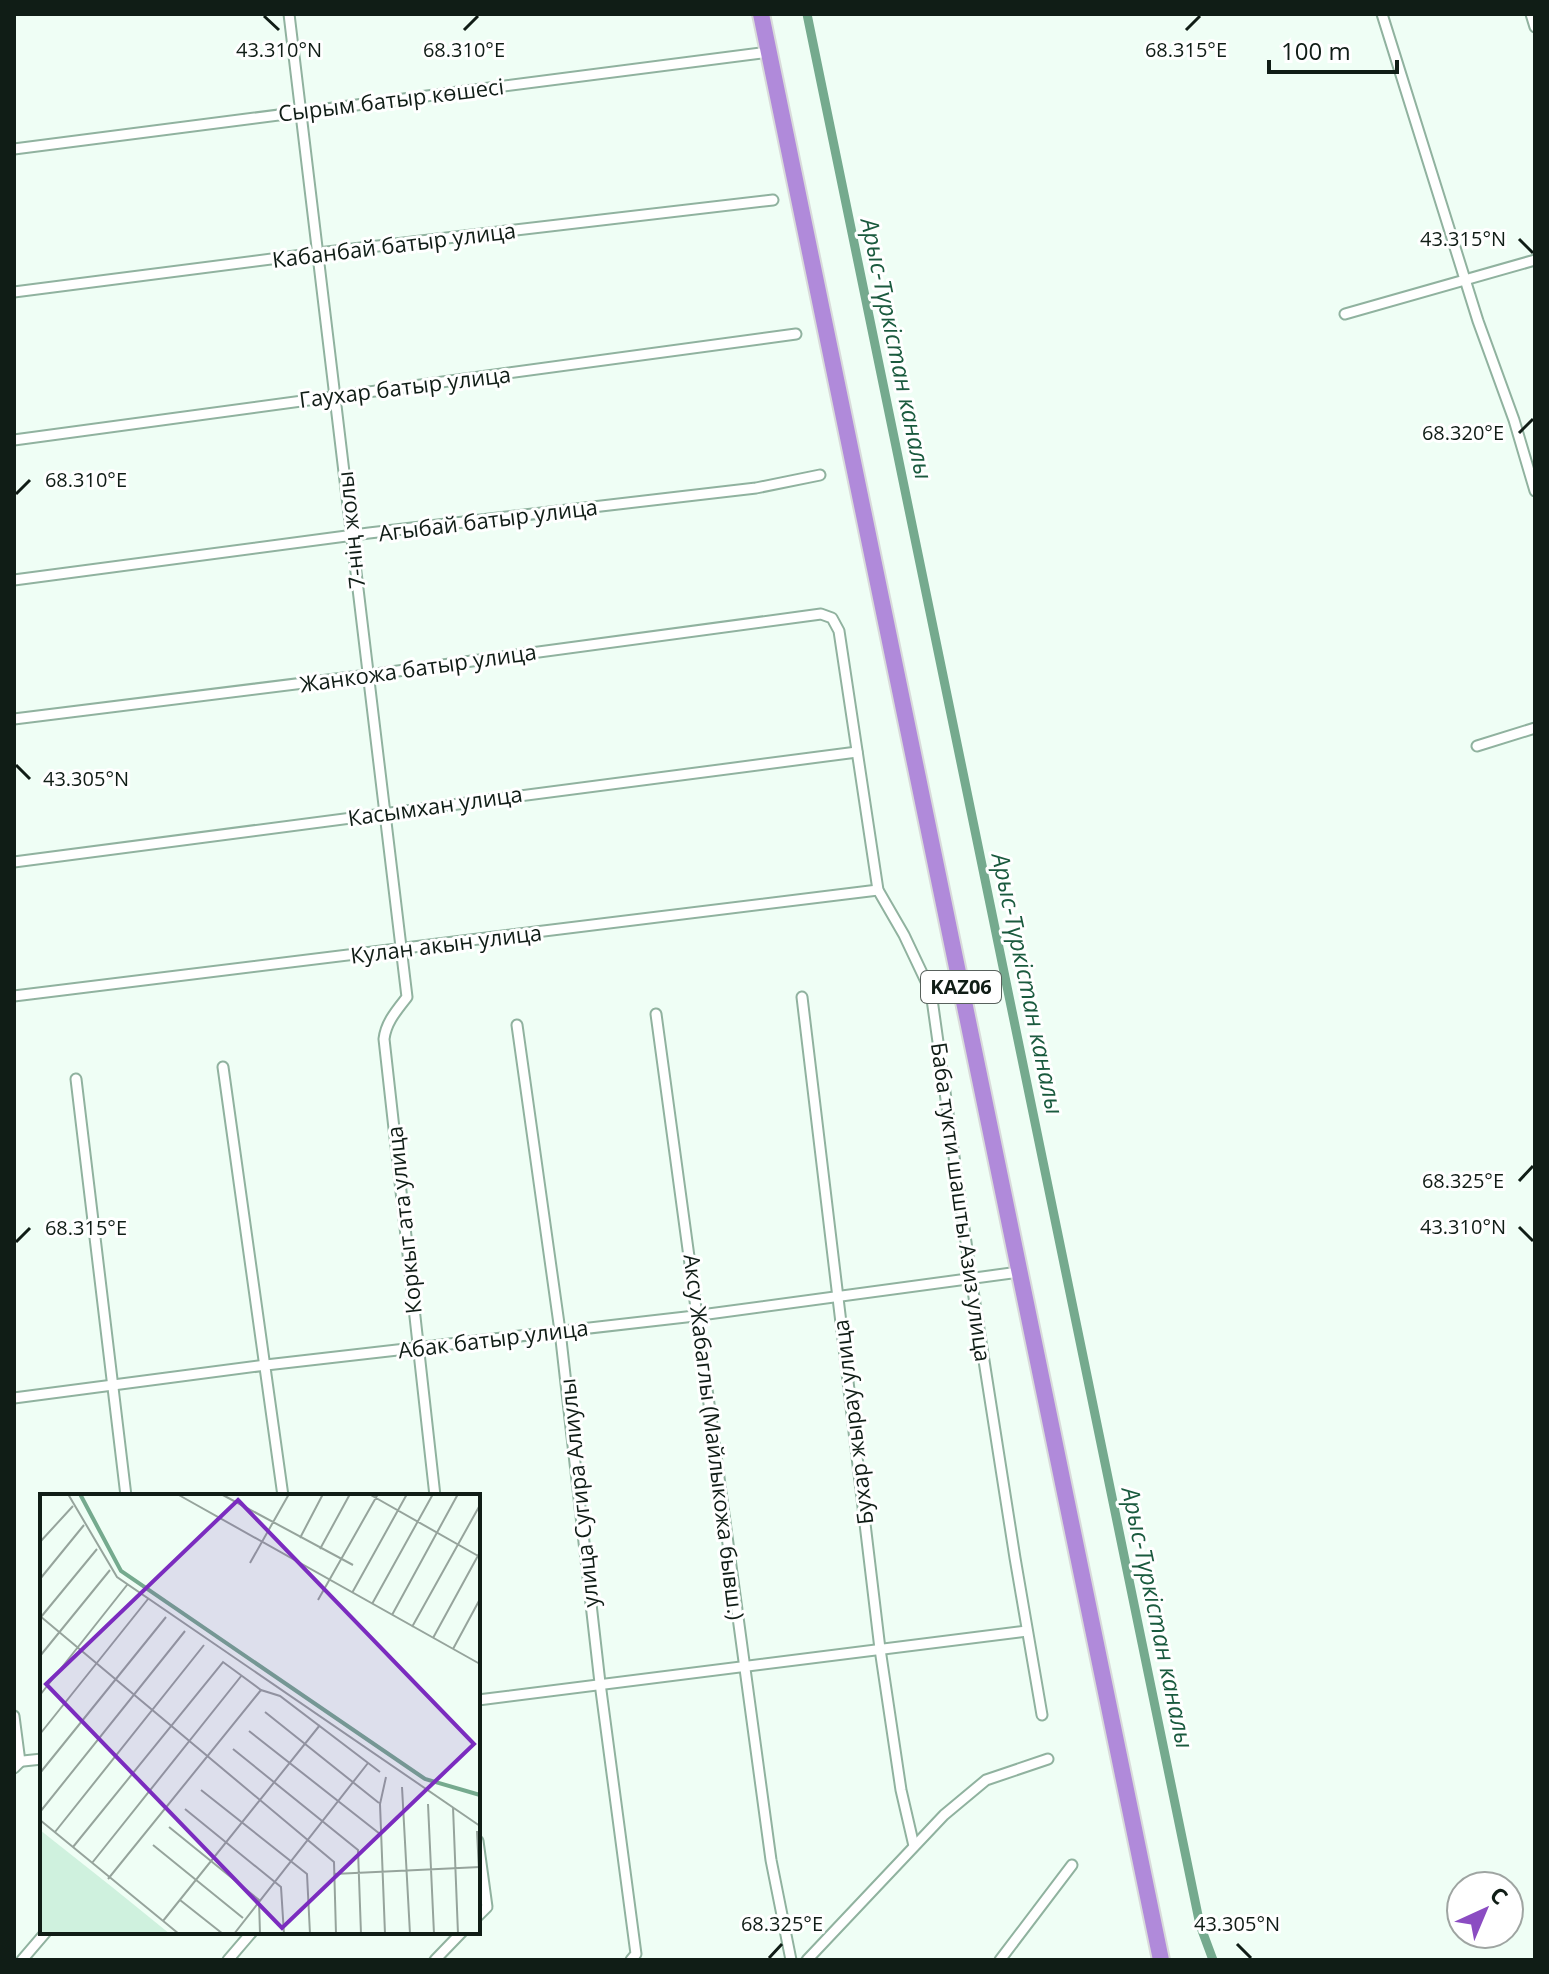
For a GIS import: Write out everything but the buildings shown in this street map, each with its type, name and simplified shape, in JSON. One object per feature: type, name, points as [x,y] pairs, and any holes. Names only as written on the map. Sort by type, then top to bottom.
[{"type":"highway","name":"KАZ06","points":[[761,14],[1161,1960]]},
{"type":"highway","name":"KАZ06","points":[[772,14],[1172,1960]]},
{"type":"street","name":"7-нің жолы","points":[[289,14],[403,948],[407,997],[393,1015],[384,1039]]},
{"type":"street","points":[[1382,14],[1535,491]]},
{"type":"street","points":[[1531,14],[1535,27]]},
{"type":"street","name":"Сырым батыр көшесі","points":[[14,149],[769,52]]},
{"type":"street","name":"Кабанбай батыр улица","points":[[14,292],[773,200]]},
{"type":"street","points":[[1345,314],[1535,260]]},
{"type":"street","name":"Гаухар батыр улица","points":[[14,440],[796,334]]},
{"type":"street","name":"Агыбай батыр улица","points":[[14,580],[756,488],[820,475]]},
{"type":"street","name":"Жанкожа батыр улица","points":[[14,719],[821,614]]},
{"type":"street","name":"Баба тукти шашты Азиз улица","points":[[821,614],[832,618],[839,631],[878,890],[931,992],[971,1278],[1042,1715]]},
{"type":"street","points":[[1477,746],[1535,728]]},
{"type":"street","name":"Касымхан улица","points":[[14,862],[857,752]]},
{"type":"street","name":"Кулан акын улица","points":[[14,996],[878,890]]},
{"type":"street","name":"Бухар жырау улица","points":[[802,997],[880,1649],[901,1790],[914,1846]]},
{"type":"street","name":"Аксу Жабаглы (Майлыкожа бывш.)","points":[[656,1014],[771,1860],[791,1960]]},
{"type":"street","name":"улица Сугира Алиулы","points":[[517,1025],[560,1331],[600,1683],[636,1954],[631,1960]]},
{"type":"street","name":"Коркыт ата улица","points":[[384,1039],[435,1494]]},
{"type":"street","points":[[223,1067],[283,1494]]},
{"type":"street","points":[[76,1079],[126,1494]]},
{"type":"street","name":"Абак батыр улица","points":[[14,1398],[266,1365],[699,1315],[1019,1272]]},
{"type":"street","points":[[480,1700],[1027,1631]]},
{"type":"street","points":[[14,1716],[16,1764],[40,1759]]},
{"type":"street","points":[[807,1960],[944,1815],[986,1780],[1048,1759]]},
{"type":"street","points":[[480,1856],[487,1907],[480,1914]]},
{"type":"street","points":[[1000,1960],[1072,1865]]},
{"type":"street","points":[[22,1960],[44,1934]]},
{"type":"street","points":[[228,1960],[250,1934]]},
{"type":"street","points":[[439,1959],[460,1934]]},
{"type":"waterway","name":"Арыс-Түркістан каналы","points":[[807,14],[1200,1925],[1213,1960]]}]
